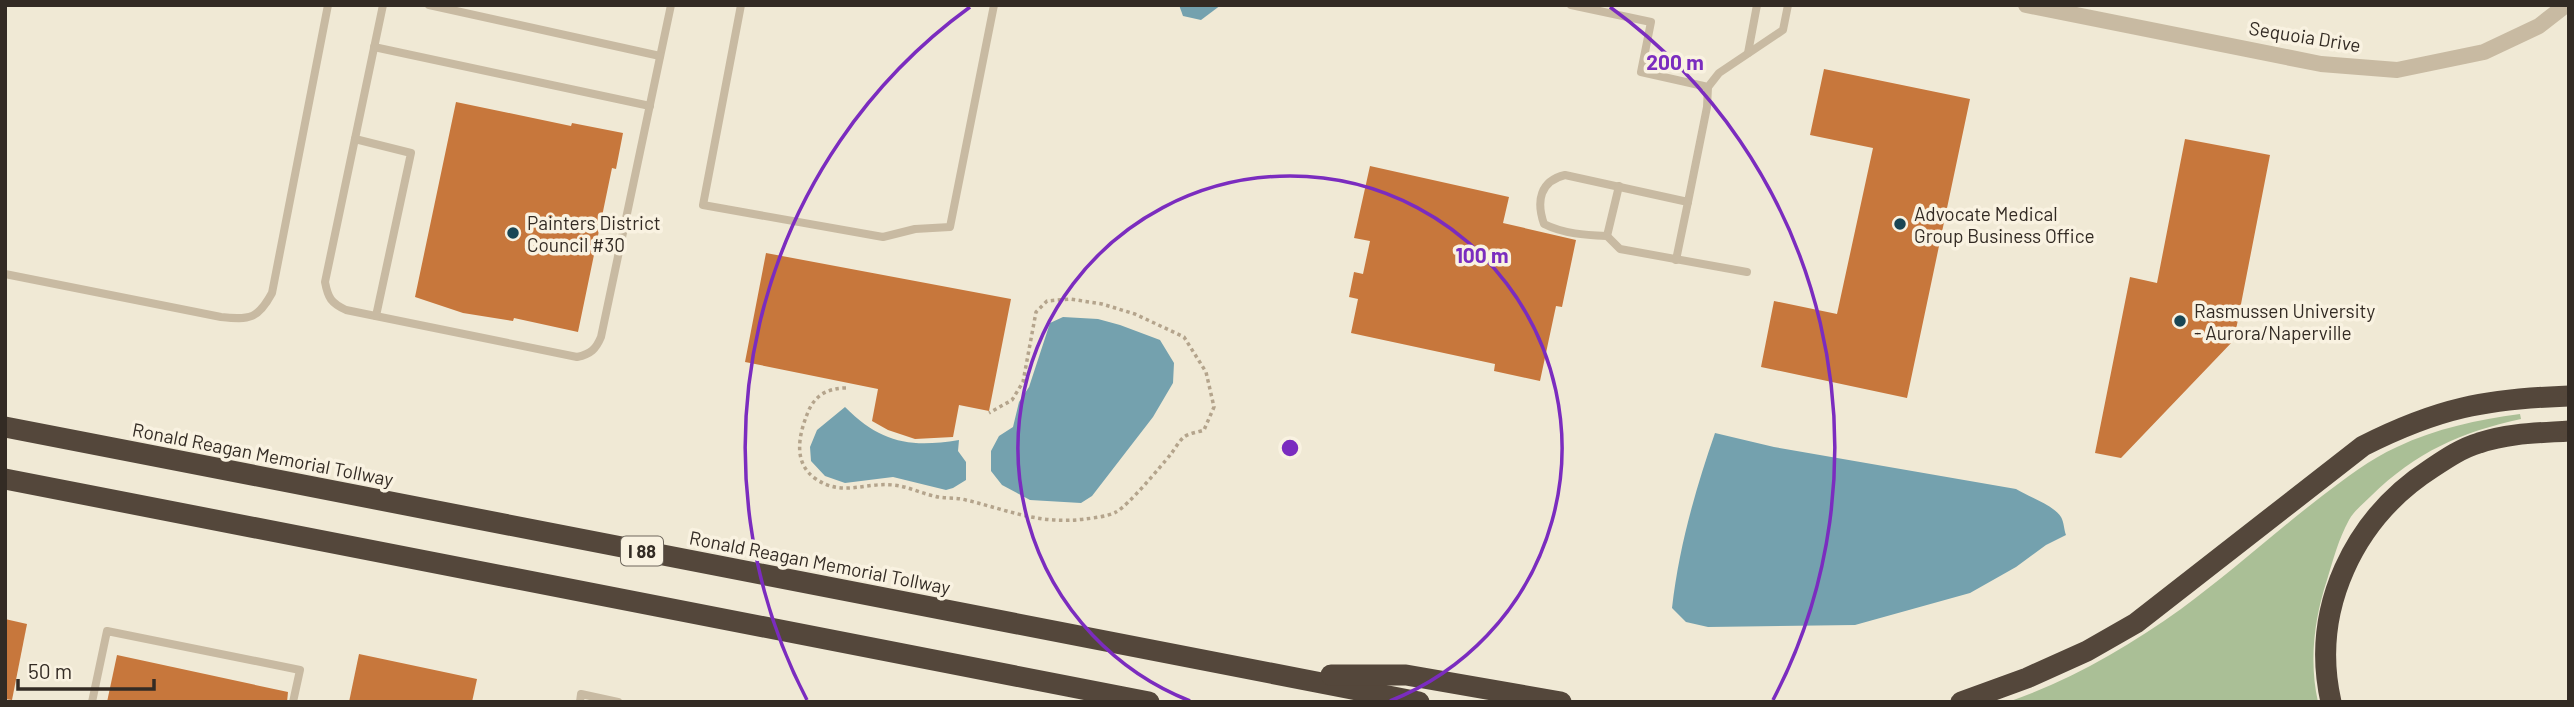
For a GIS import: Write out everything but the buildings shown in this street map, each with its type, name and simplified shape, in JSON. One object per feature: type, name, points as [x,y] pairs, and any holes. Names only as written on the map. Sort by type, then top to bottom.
[{"type":"highway","points":[[1961,702],[2087,651],[2136,622],[2363,446],[2401,426],[2441,411],[2479,403],[2515,398],[2569,396]]},
{"type":"highway","name":"Ronald Reagan Memorial Tollway","points":[[5,427],[1419,702]]},
{"type":"highway","points":[[2331,702],[2326,668],[2329,609],[2345,563],[2375,516],[2419,476],[2450,456],[2478,443],[2515,433],[2569,431]]},
{"type":"highway","points":[[5,479],[1149,702]]},
{"type":"highway","points":[[1279,674],[1406,675],[1561,702]]},
{"type":"street","name":"Sequoia Drive","points":[[2026,5],[2321,64],[2397,70],[2484,52],[2539,26],[2566,5]]},
{"type":"lane","points":[[5,274],[222,317],[241,320],[256,316],[272,293],[328,5]]},
{"type":"lane","points":[[383,5],[324,282],[328,296],[334,304],[346,310],[577,356],[588,354],[596,348],[601,337],[671,5]]},
{"type":"lane","points":[[429,5],[660,56]]},
{"type":"lane","points":[[741,5],[703,205],[883,237],[915,229],[950,227],[994,5]]},
{"type":"lane","points":[[1571,5],[1651,22],[1641,72],[1708,87]]},
{"type":"lane","points":[[1748,53],[1757,5]]},
{"type":"lane","points":[[1676,260],[1707,107],[1708,87],[1719,73],[1783,30],[1788,5]]},
{"type":"lane","points":[[374,47],[650,106]]},
{"type":"lane","points":[[355,139],[411,153],[376,316]]},
{"type":"lane","points":[[1688,202],[1565,175],[1553,178],[1545,187],[1539,211],[1544,224],[1566,232],[1607,236],[1620,249],[1747,272]]},
{"type":"lane","points":[[1607,236],[1619,186]]},
{"type":"lane","points":[[92,702],[107,631],[300,670],[293,702]]},
{"type":"lane","points":[[580,702],[581,694],[618,702]]},
{"type":"path","points":[[846,388],[835,388],[823,393],[811,404],[804,421],[798,449],[801,460],[813,477],[829,486],[848,490],[900,485],[937,497],[961,499],[1032,519],[1058,521],[1116,513],[1184,437],[1205,430],[1214,407],[1206,372],[1184,337],[1135,314],[1102,304],[1070,299],[1047,301],[1036,312],[1023,382],[1012,400],[989,413]]},
{"type":"green space","points":[[2520,414],[2521,419],[2459,437],[2422,456],[2388,481],[2351,517],[2334,557],[2316,625],[2313,656],[2318,702],[2008,702],[2076,673],[2161,623],[2217,582],[2322,496],[2377,457],[2412,440],[2442,430]]},
{"type":"water","points":[[1179,5],[1221,5],[1201,20],[1183,16]]},
{"type":"water","points":[[1063,317],[1098,319],[1160,340],[1174,363],[1173,383],[1153,417],[1092,496],[1081,503],[1030,500],[1002,485],[991,471],[991,451],[999,436],[1013,427],[1019,402],[1029,387],[1050,323]]},
{"type":"water","points":[[845,407],[871,428],[897,440],[926,443],[959,440],[958,451],[966,462],[966,480],[946,490],[893,477],[845,483],[825,476],[811,461],[810,447],[817,430]]},
{"type":"water","points":[[1715,433],[1774,447],[2016,489],[2058,513],[2066,535],[1970,593],[1855,625],[1708,627],[1686,622],[1672,608],[1675,585],[1689,519]]},
{"type":"place","name":"Advocate Medical Group Business Office","points":[[1900,224]]},
{"type":"place","name":"Painters District Council #30","points":[[513,233]]},
{"type":"place","name":"Rasmussen University - Aurora/Naperville","points":[[2180,321]]}]
